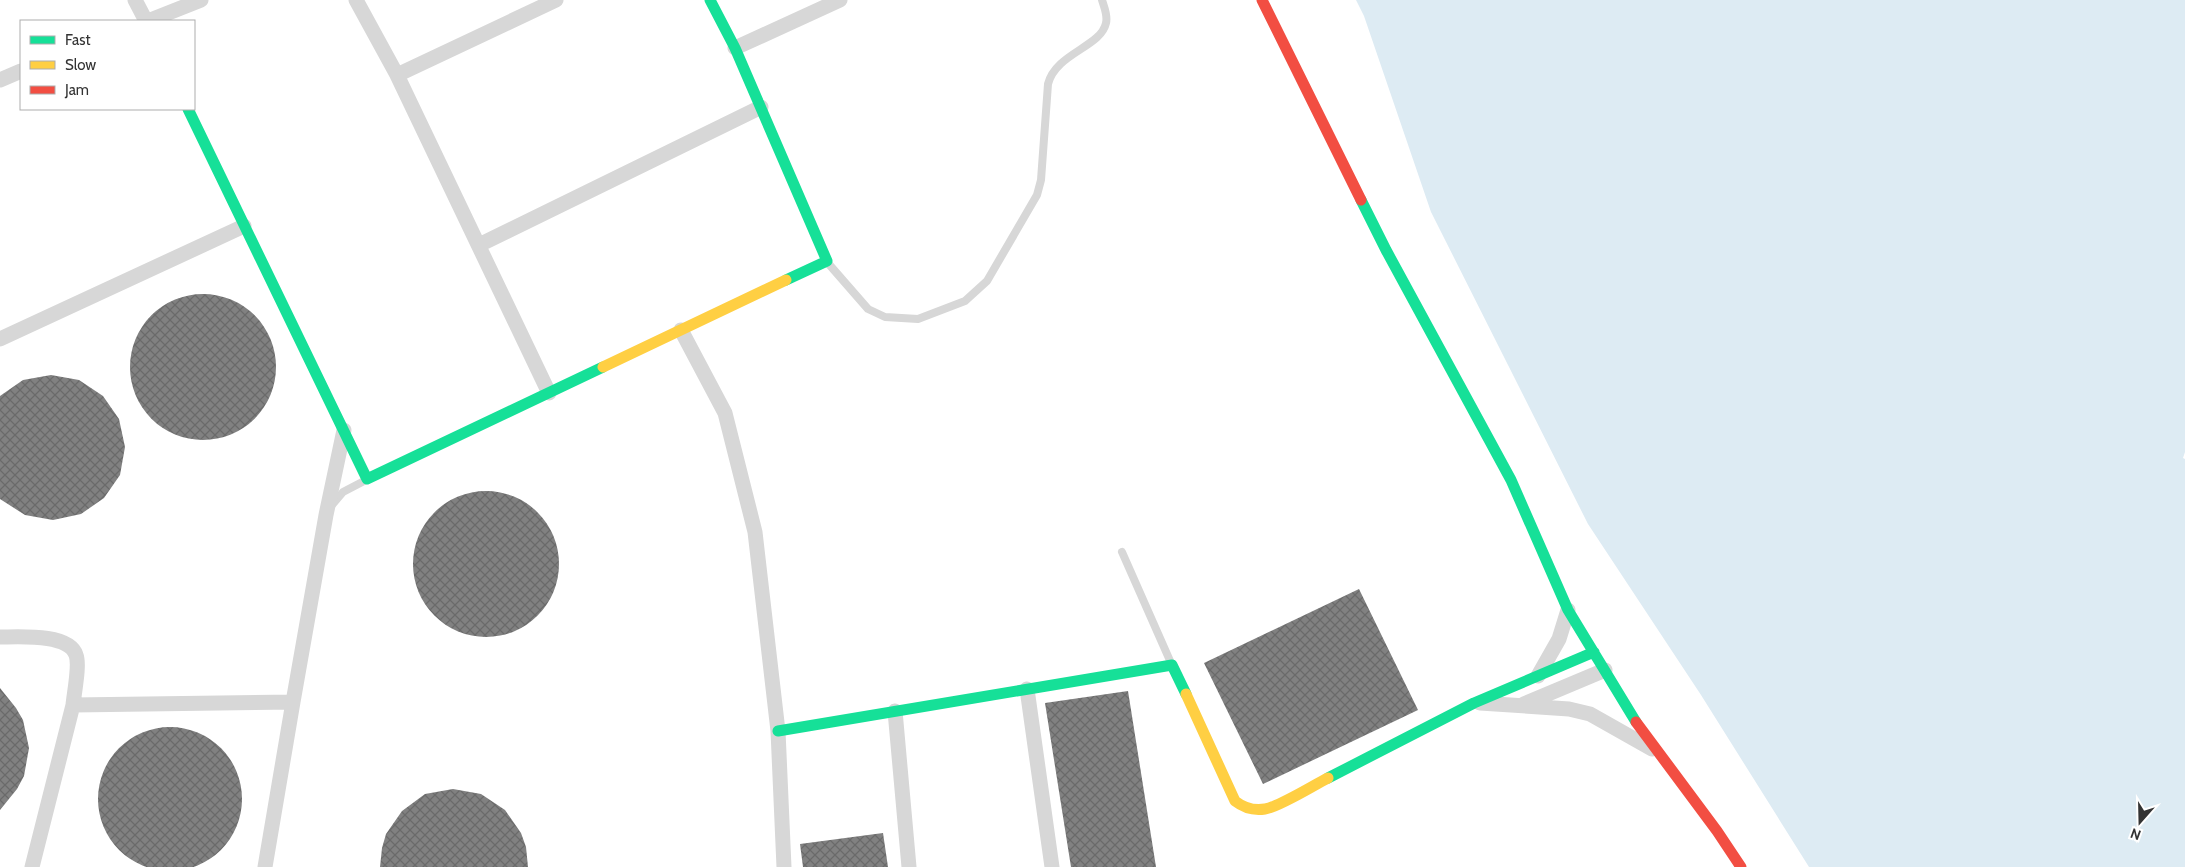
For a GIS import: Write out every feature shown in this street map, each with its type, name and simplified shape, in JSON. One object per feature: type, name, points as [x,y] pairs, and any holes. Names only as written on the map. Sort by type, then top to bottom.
[{"type":"street","points":[[135,0],[146,20]]},
{"type":"street","points":[[150,20],[201,0]]},
{"type":"street","points":[[356,0],[397,75],[549,393]]},
{"type":"street","points":[[397,75],[556,0]]},
{"type":"street","points":[[188,110],[368,479],[827,261],[735,48],[710,0]]},
{"type":"street","points":[[735,48],[840,0]]},
{"type":"street","points":[[1262,0],[1386,250],[1511,480],[1568,610],[1656,751],[1717,831],[1741,867]]},
{"type":"street","points":[[0,80],[20,71]]},
{"type":"street","points":[[479,245],[761,107]]},
{"type":"street","points":[[0,339],[244,226]]},
{"type":"street","points":[[682,330],[725,413],[755,532],[778,731],[784,867]]},
{"type":"street","points":[[265,867],[326,516],[344,430]]},
{"type":"street","points":[[1537,677],[1558,639],[1568,610]]},
{"type":"street","points":[[0,637],[33,636],[65,643],[73,648],[77,656],[72,705],[32,867]]},
{"type":"street","points":[[778,731],[1172,665],[1235,801],[1244,808],[1255,811],[1267,809],[1474,703],[1594,652]]},
{"type":"street","points":[[1523,704],[1605,670]]},
{"type":"street","points":[[1027,689],[1052,867]]},
{"type":"street","points":[[72,705],[293,702]]},
{"type":"street","points":[[1474,703],[1523,704],[1569,709],[1590,714],[1656,751]]},
{"type":"street","points":[[895,711],[909,867]]},
{"type":"lane","points":[[827,261],[868,308],[885,317],[918,319],[964,301],[987,281],[1037,194],[1041,180],[1048,84],[1051,74],[1056,66],[1101,34],[1106,23],[1106,12],[1102,0]]},
{"type":"lane","points":[[326,516],[333,503],[343,492],[368,479]]},
{"type":"lane","points":[[1122,552],[1172,665]]},
{"type":"shaded area","points":[[1356,0],[2185,0],[2185,452],[2183,458],[2185,459],[2185,867],[1809,867],[1701,695],[1588,524],[1431,212],[1364,16]]},
{"type":"building","points":[[203,294],[231,300],[243,306],[254,316],[264,327],[270,339],[276,367],[270,395],[264,407],[254,418],[243,428],[231,434],[203,440],[175,434],[163,428],[152,418],[142,407],[136,395],[130,367],[136,339],[142,327],[152,316],[163,306],[175,300]]},
{"type":"building","points":[[51,375],[79,380],[103,396],[119,419],[125,447],[120,475],[104,498],[81,514],[53,520],[25,515],[0,499],[0,396],[23,380]]},
{"type":"building","points":[[486,491],[514,497],[526,503],[537,513],[547,524],[553,536],[559,564],[553,592],[547,604],[537,615],[526,625],[514,631],[486,637],[458,631],[446,625],[435,615],[425,604],[419,592],[413,564],[419,536],[425,524],[435,513],[446,503],[458,497]]},
{"type":"building","points":[[1359,589],[1418,710],[1263,784],[1204,663]]},
{"type":"building","points":[[0,688],[23,720],[29,748],[24,776],[17,789],[0,810]]},
{"type":"building","points":[[1128,691],[1156,867],[1071,867],[1045,703]]},
{"type":"building","points":[[156,728],[184,728],[198,732],[210,739],[230,759],[237,771],[241,785],[241,813],[237,827],[230,839],[210,859],[191,868],[149,868],[130,859],[110,839],[103,827],[99,813],[99,785],[103,771],[110,759],[130,739],[142,732]]},
{"type":"building","points":[[453,789],[481,794],[505,810],[521,833],[526,847],[528,867],[380,867],[386,834],[402,811],[425,794]]},
{"type":"building","points":[[883,833],[888,867],[803,867],[800,844]]},
{"type":"traffic: fast","points":[[710,0],[735,48],[827,261],[786,280]]},
{"type":"traffic: fast","points":[[188,110],[367,479],[603,367]]},
{"type":"traffic: fast","points":[[1361,200],[1386,250],[1511,480],[1568,610],[1636,722]]},
{"type":"traffic: fast","points":[[1328,778],[1474,703],[1594,652]]},
{"type":"traffic: fast","points":[[778,731],[1172,665],[1186,694]]},
{"type":"traffic: slow","points":[[603,367],[786,280]]},
{"type":"traffic: slow","points":[[1186,694],[1235,801],[1249,808],[1265,809],[1287,800],[1328,778]]},
{"type":"traffic: jam","points":[[1262,0],[1361,200]]},
{"type":"traffic: jam","points":[[1636,722],[1717,831],[1741,867]]}]
